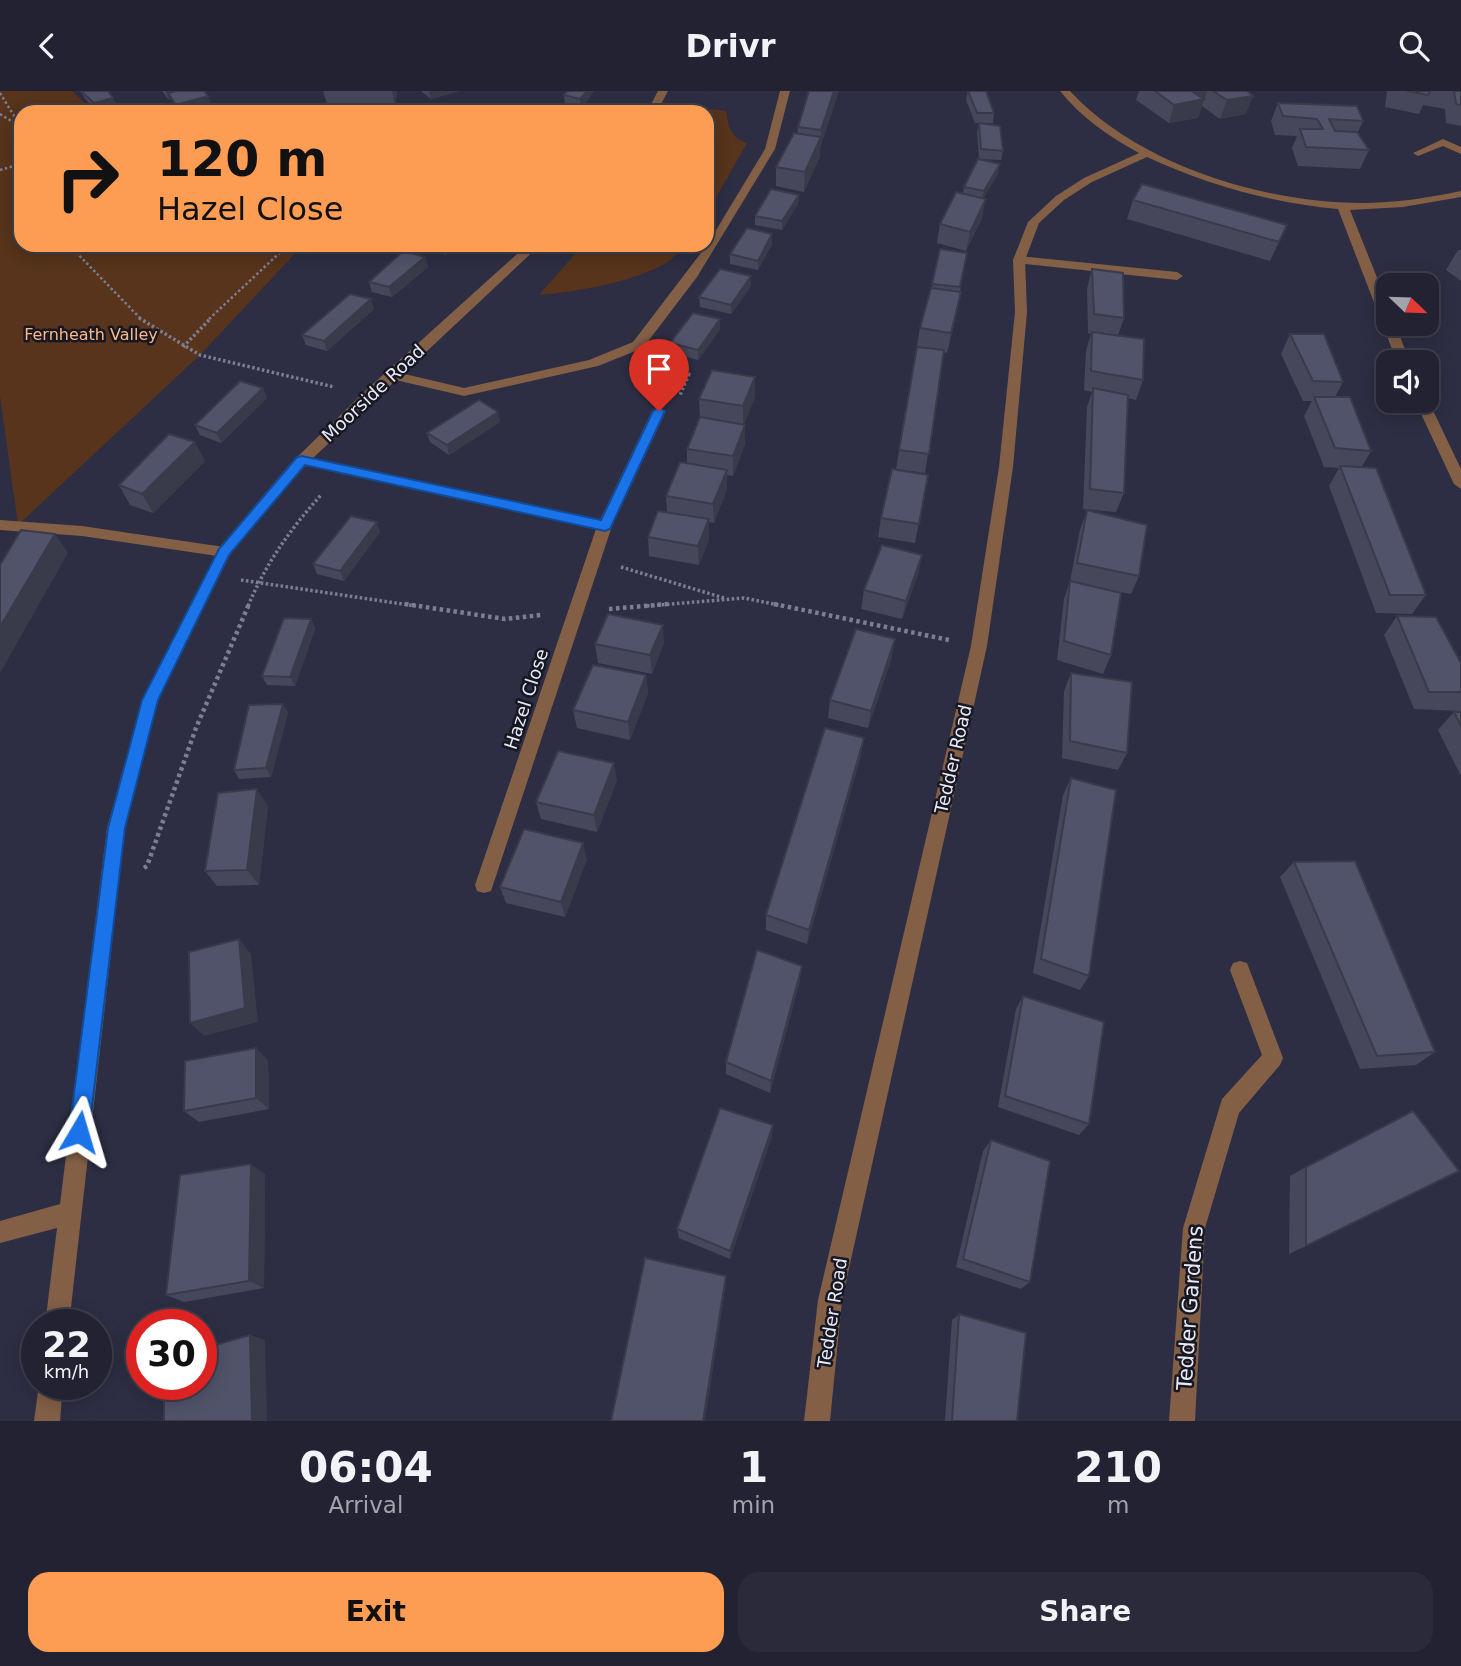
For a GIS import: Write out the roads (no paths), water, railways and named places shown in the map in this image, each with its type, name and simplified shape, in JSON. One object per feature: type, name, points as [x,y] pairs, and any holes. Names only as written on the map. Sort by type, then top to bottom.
[{"type":"street","points":[[714,240],[770,149],[785,91]]},
{"type":"street","points":[[1065,91],[1092,121],[1144,154],[1201,176],[1282,198],[1343,206],[1418,204],[1461,194]]},
{"type":"street","points":[[1418,153],[1443,142],[1461,151]]},
{"type":"street","name":"Tedder Road","points":[[817,1421],[830,1300],[979,646],[1007,454],[1021,312],[1019,260],[1034,222],[1060,198],[1088,180],[1144,154]]},
{"type":"street","points":[[1343,206],[1376,292]]},
{"type":"street","name":"Moorside Road","points":[[59,1309],[116,828],[150,700],[224,552],[302,460],[526,252]]},
{"type":"street","points":[[392,375],[464,392],[593,363],[638,345],[691,277],[707,252]]},
{"type":"street","points":[[1019,260],[1177,276]]},
{"type":"street","name":"Hazel Close","points":[[484,885],[605,526],[659,411]]},
{"type":"street","points":[[1428,413],[1461,484]]},
{"type":"street","points":[[302,460],[605,526]]},
{"type":"street","points":[[0,525],[82,531],[224,552]]},
{"type":"street","name":"Tedder Gardens","points":[[1182,1421],[1194,1228],[1230,1107],[1273,1058],[1240,970]]},
{"type":"street","points":[[0,1232],[69,1213]]},
{"type":"street","points":[[47,1421],[49,1400]]},
{"type":"park label","name":"Fernheath Valley","points":[[91,334]]}]
